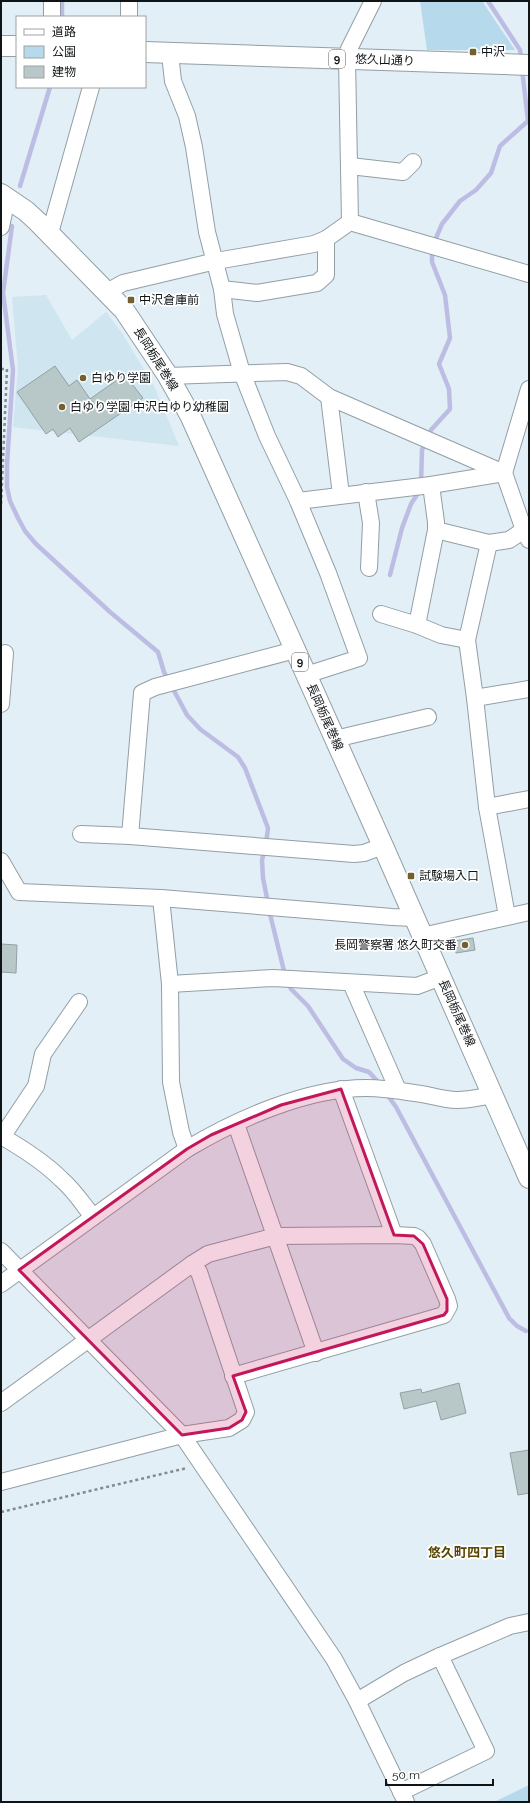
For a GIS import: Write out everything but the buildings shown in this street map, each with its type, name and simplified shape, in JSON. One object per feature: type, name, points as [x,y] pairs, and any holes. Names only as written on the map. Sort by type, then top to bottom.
[{"type":"main road","points":[[1,46],[16,46]]},
{"type":"main road","name":"悠久山通り","points":[[146,52],[529,64]]},
{"type":"main road","name":"長岡栃尾巻線","points":[[4,196],[26,212],[50,233],[124,310],[168,376],[208,454],[493,1095],[527,1166]]},
{"type":"street","points":[[52,1],[52,16]]},
{"type":"street","points":[[129,1],[129,16]]},
{"type":"street","points":[[350,222],[347,59],[349,49],[373,1]]},
{"type":"street","points":[[170,54],[173,81],[187,116],[194,147],[207,232],[222,289],[224,314],[242,372],[267,436],[298,501],[328,573],[359,658],[306,675]]},
{"type":"street","points":[[50,233],[91,88]]},
{"type":"street","points":[[350,166],[403,172],[413,162]]},
{"type":"street","points":[[1,227],[4,196]]},
{"type":"street","points":[[107,292],[123,283],[216,262],[314,244],[326,239],[350,222]]},
{"type":"street","points":[[350,222],[529,274]]},
{"type":"street","points":[[222,289],[257,293],[317,283],[326,274],[326,239]]},
{"type":"street","points":[[168,376],[242,372],[287,372],[301,376],[329,396],[504,473]]},
{"type":"street","points":[[436,530],[489,543],[509,540],[526,535],[504,473],[529,391]]},
{"type":"street","points":[[329,396],[340,495]]},
{"type":"street","points":[[298,501],[431,485],[504,473]]},
{"type":"street","points":[[417,625],[436,530],[431,485]]},
{"type":"street","points":[[366,492],[371,523],[369,568]]},
{"type":"street","points":[[489,543],[467,640],[487,807],[507,916]]},
{"type":"street","points":[[381,614],[417,625],[442,635],[467,640]]},
{"type":"street","points":[[130,836],[142,693],[155,687],[295,650]]},
{"type":"street","points":[[1,704],[5,653]]},
{"type":"street","points":[[475,698],[529,689]]},
{"type":"street","points":[[334,739],[428,717]]},
{"type":"street","points":[[487,807],[529,799]]},
{"type":"street","points":[[81,834],[130,836],[354,854],[364,853],[383,846]]},
{"type":"street","points":[[1,861],[19,892],[161,898],[392,918],[415,918]]},
{"type":"street","points":[[161,898],[170,984],[171,1082],[181,1132],[187,1149]]},
{"type":"street","points":[[422,936],[529,912]]},
{"type":"street","points":[[170,984],[273,978],[417,986],[441,977]]},
{"type":"street","points":[[351,983],[398,1090]]},
{"type":"street","points":[[79,1002],[43,1054],[36,1086],[2,1136],[37,1159],[61,1178],[75,1193],[93,1217]]},
{"type":"street","points":[[1,1284],[187,1149],[211,1135],[281,1105],[341,1089],[367,1088],[398,1090],[456,1100],[493,1095]]},
{"type":"street","points":[[341,1089],[394,1235]]},
{"type":"street","points":[[236,1124],[316,1353]]},
{"type":"street","points":[[1,1402],[208,1254],[276,1236],[414,1236],[423,1244],[447,1299],[449,1306],[444,1315],[233,1376]]},
{"type":"street","points":[[1,1251],[182,1435],[334,1659],[357,1701],[403,1797],[486,1751],[440,1656]]},
{"type":"street","points":[[1,1482],[182,1435],[228,1428],[242,1420],[246,1412],[199,1272],[192,1264]]},
{"type":"street","points":[[357,1701],[404,1673],[440,1656],[510,1626],[529,1622]]},
{"type":"path","points":[[1,369],[7,369],[1,505]]},
{"type":"path","points":[[1,1512],[203,1464]]},
{"type":"highlighted area","points":[[341,1089],[394,1235],[414,1236],[423,1244],[447,1299],[447,1311],[444,1315],[233,1376],[246,1412],[242,1420],[229,1428],[182,1435],[19,1270],[187,1149],[211,1135],[281,1105]]},
{"type":"shaded area","name":"白ゆり学園","points":[[46,295],[72,340],[106,312],[122,333],[155,388],[179,446],[13,427],[18,368],[12,297]]},
{"type":"green space","points":[[420,1],[482,1],[515,50],[427,50]]},
{"type":"green space","points":[[529,1785],[529,1802],[494,1802]]},
{"type":"waterway","points":[[62,1],[62,16]]},
{"type":"waterway","points":[[488,1],[520,50],[521,59]]},
{"type":"waterway","points":[[421,483],[422,450],[431,430],[450,409],[449,389],[439,364],[450,338],[445,295],[432,262],[432,252],[442,224],[460,201],[476,190],[491,173],[500,146],[528,121],[522,69]]},
{"type":"waterway","points":[[20,186],[50,88]]},
{"type":"waterway","points":[[12,226],[3,293],[13,370],[7,465],[7,487],[10,501],[25,531],[36,544],[110,612],[158,652],[164,672],[187,715],[200,729],[238,757],[245,768],[268,828],[262,860],[263,878],[268,903]]},
{"type":"waterway","points":[[390,575],[402,528],[411,504],[420,490]]},
{"type":"waterway","points":[[269,910],[285,975]]},
{"type":"waterway","points":[[288,982],[291,989],[308,1006],[343,1059],[356,1068],[369,1072],[381,1085]]},
{"type":"waterway","points":[[386,1093],[396,1107],[509,1318],[517,1326],[526,1331]]},
{"type":"place","name":"中沢","points":[[473,52]]},
{"type":"place","name":"中沢倉庫前","points":[[131,300]]},
{"type":"place","name":"白ゆり学園","points":[[83,378]]},
{"type":"place","name":"白ゆり学園 中沢白ゆり幼稚園","points":[[62,407]]},
{"type":"place","name":"試験場入口","points":[[411,876]]},
{"type":"place","name":"長岡警察署 悠久町交番","points":[[465,945]]},
{"type":"district","name":"悠久町四丁目","points":[[467,1552]]}]
